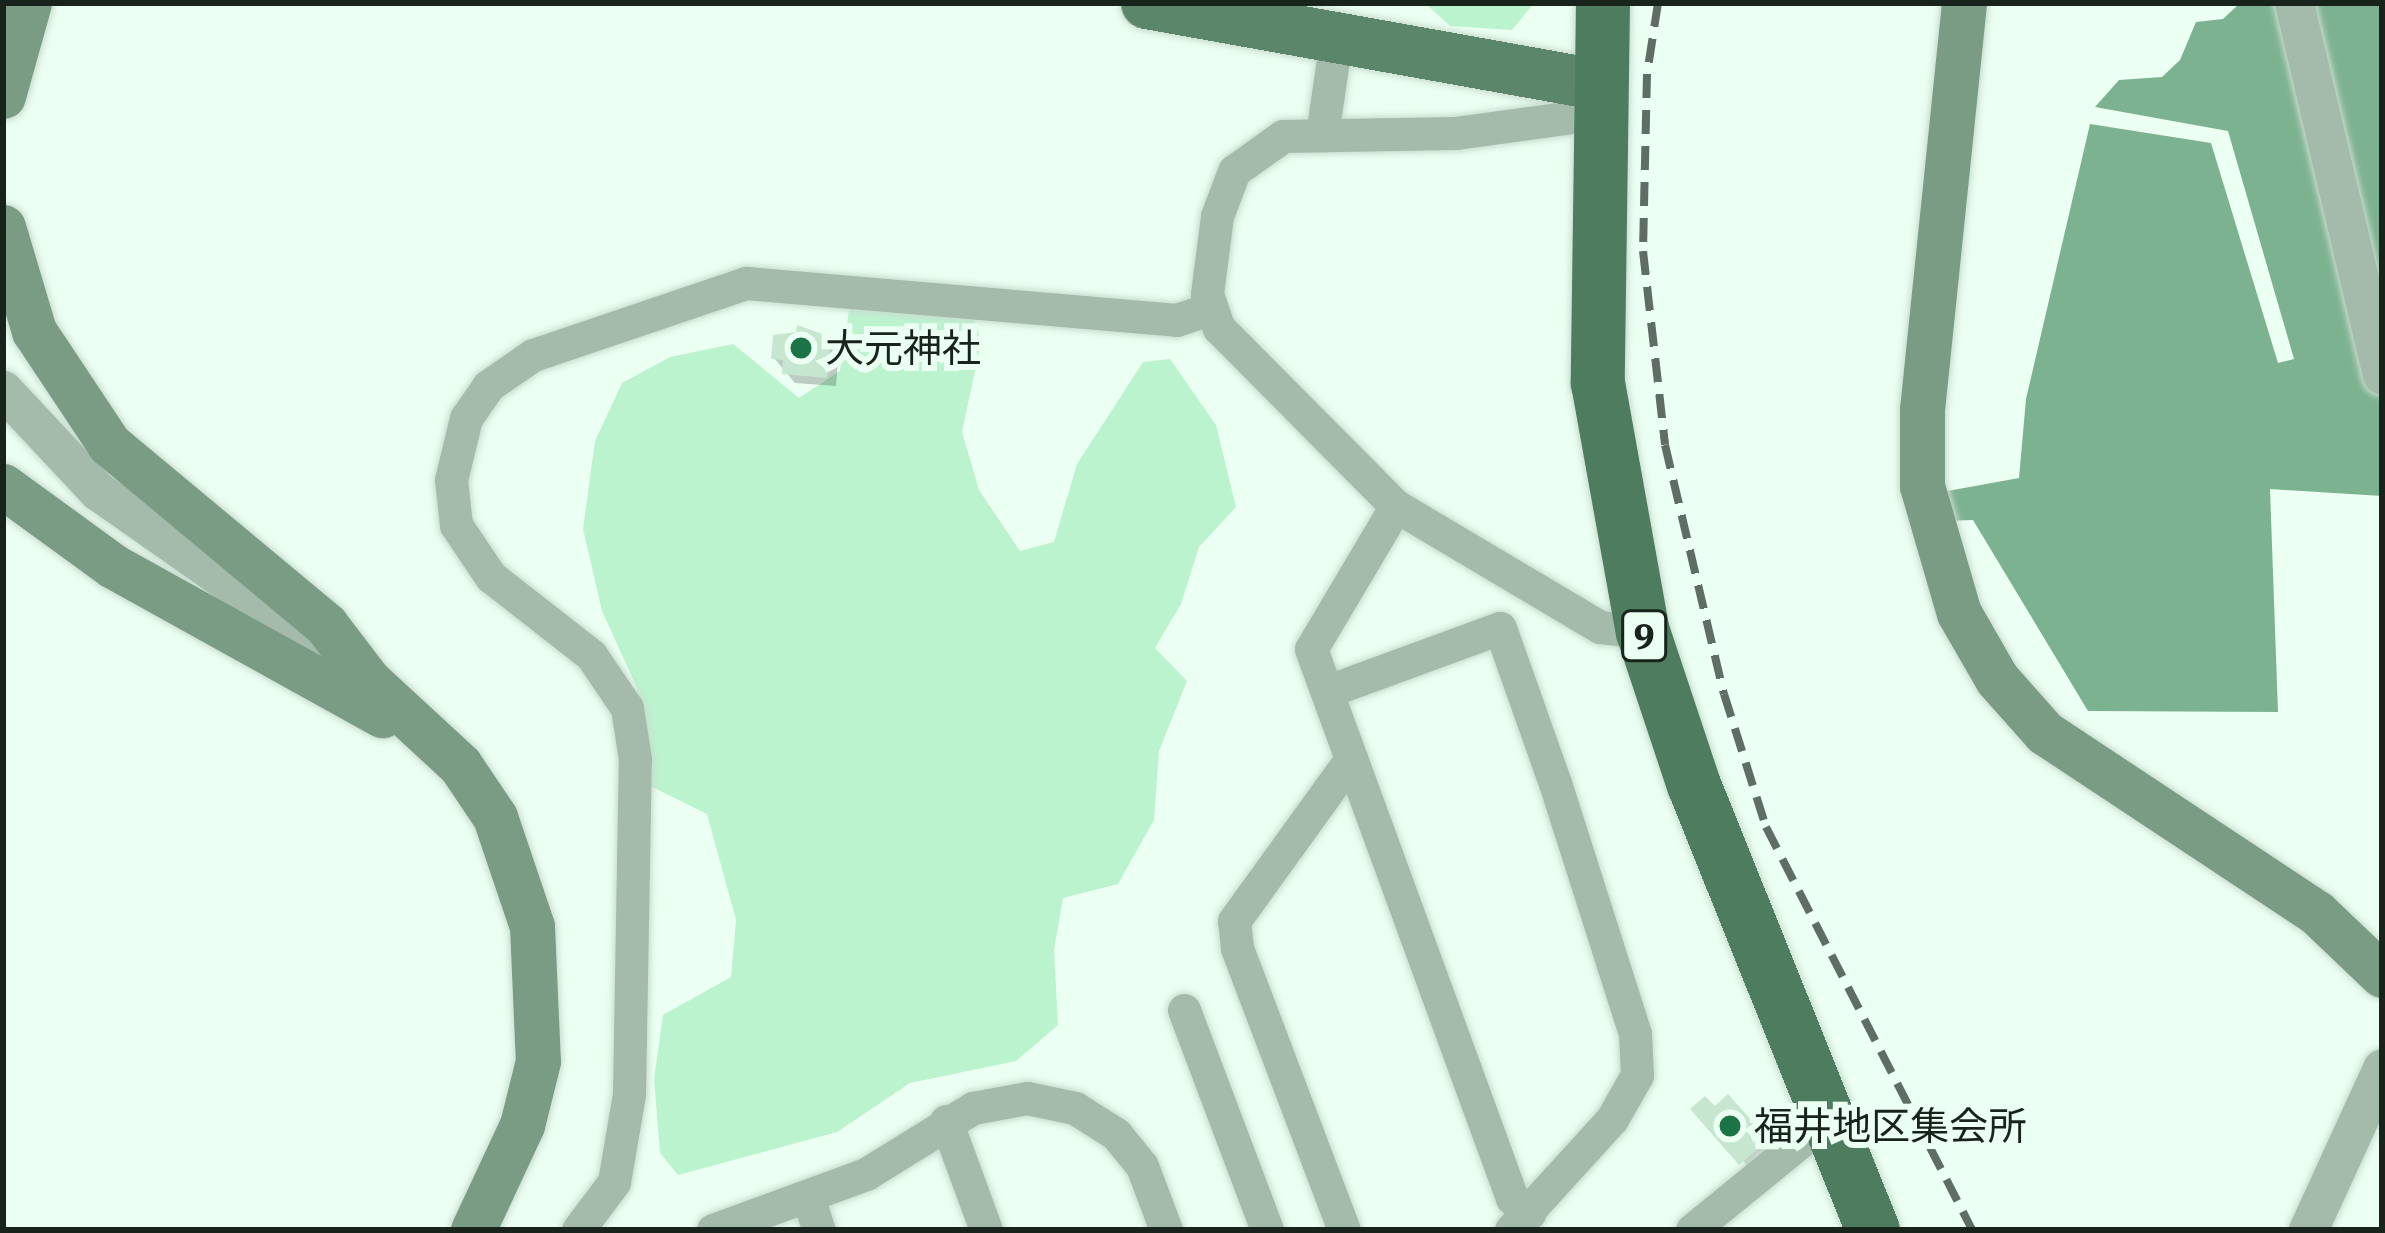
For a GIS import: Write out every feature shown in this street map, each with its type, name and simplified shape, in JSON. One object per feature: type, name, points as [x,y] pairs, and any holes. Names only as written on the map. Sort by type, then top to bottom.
[{"type":"highway","name":"9","points":[[1603,3],[1598,382],[1643,632],[1694,785],[1873,1230]]},
{"type":"main road","points":[[3,95],[29,3]]},
{"type":"main road","points":[[1146,3],[1336,39],[1602,99]]},
{"type":"main road","points":[[1964,3],[1922,409],[1922,486],[1959,613],[1997,680],[2045,734],[2317,913],[2382,975]]},
{"type":"main road","points":[[3,227],[51,366],[109,444],[258,562],[326,625],[369,681],[460,765],[514,864],[541,994],[538,1061],[522,1125],[473,1230]]},
{"type":"main road","points":[[3,486],[113,566],[350,693],[460,765]]},
{"type":"street","points":[[2294,3],[2382,375]]},
{"type":"street","points":[[1322,135],[1336,39]]},
{"type":"street","points":[[1602,99],[1456,133],[1283,136],[1234,172],[1207,262],[1210,309],[1219,328],[1396,506],[1600,627],[1643,632]]},
{"type":"street","points":[[578,1230],[614,1182],[629,1094],[634,759],[627,708],[591,655],[490,577],[456,525],[451,480],[466,418],[488,386],[533,355],[746,284],[1176,320],[1210,309]]},
{"type":"street","points":[[3,390],[98,491],[369,681]]},
{"type":"street","points":[[1328,692],[1501,628],[1635,1034],[1637,1075],[1612,1120],[1520,1222],[1311,650],[1396,506]]},
{"type":"street","points":[[1332,1227],[1234,921],[1351,759]]},
{"type":"street","points":[[1184,1010],[1267,1230]]},
{"type":"street","points":[[2308,1230],[2382,1068]]},
{"type":"street","points":[[713,1230],[866,1174],[946,1121],[1027,1098],[1075,1108],[1130,1149],[1166,1230]]},
{"type":"street","points":[[1692,1230],[1828,1119]]},
{"type":"street","points":[[946,1121],[986,1230]]},
{"type":"street","points":[[808,1197],[819,1230]]},
{"type":"shaded area","points":[[1425,3],[1534,3],[1512,30],[1450,26]]},
{"type":"shaded area","points":[[2240,3],[2382,3],[2382,496],[2270,489],[2278,712],[2088,711],[1973,520],[1945,521],[1942,492],[2019,478],[2026,399],[2090,124],[2211,143],[2278,363],[2294,359],[2228,131],[2095,107],[2119,80],[2162,77],[2180,60],[2196,22],[2223,19]]},
{"type":"shaded area","points":[[850,303],[973,314],[981,343],[962,432],[979,490],[1020,551],[1054,542],[1077,464],[1143,362],[1170,359],[1216,425],[1236,507],[1199,547],[1181,604],[1155,648],[1187,681],[1159,751],[1154,820],[1118,884],[1063,898],[1054,950],[1058,1025],[1016,1061],[910,1083],[837,1132],[678,1175],[660,1153],[654,1079],[663,1015],[731,977],[736,920],[707,814],[642,782],[637,688],[602,611],[583,529],[595,441],[622,383],[670,357],[733,344],[799,398],[840,371]]},
{"type":"building","name":"大元神社","points":[[797,325],[831,337],[827,378],[782,374],[783,360],[771,359],[773,335],[796,332]]},
{"type":"building","name":"福井地区集会所","points":[[1728,1094],[1769,1140],[1739,1165],[1690,1109],[1705,1096],[1715,1106]]},
{"type":"railway","points":[[1658,3],[1647,74],[1643,251],[1665,445],[1724,694],[1766,827],[1972,1230]]},
{"type":"place","name":"大元神社","points":[[801,348]]},
{"type":"place","name":"福井地区集会所","points":[[1730,1126]]}]
